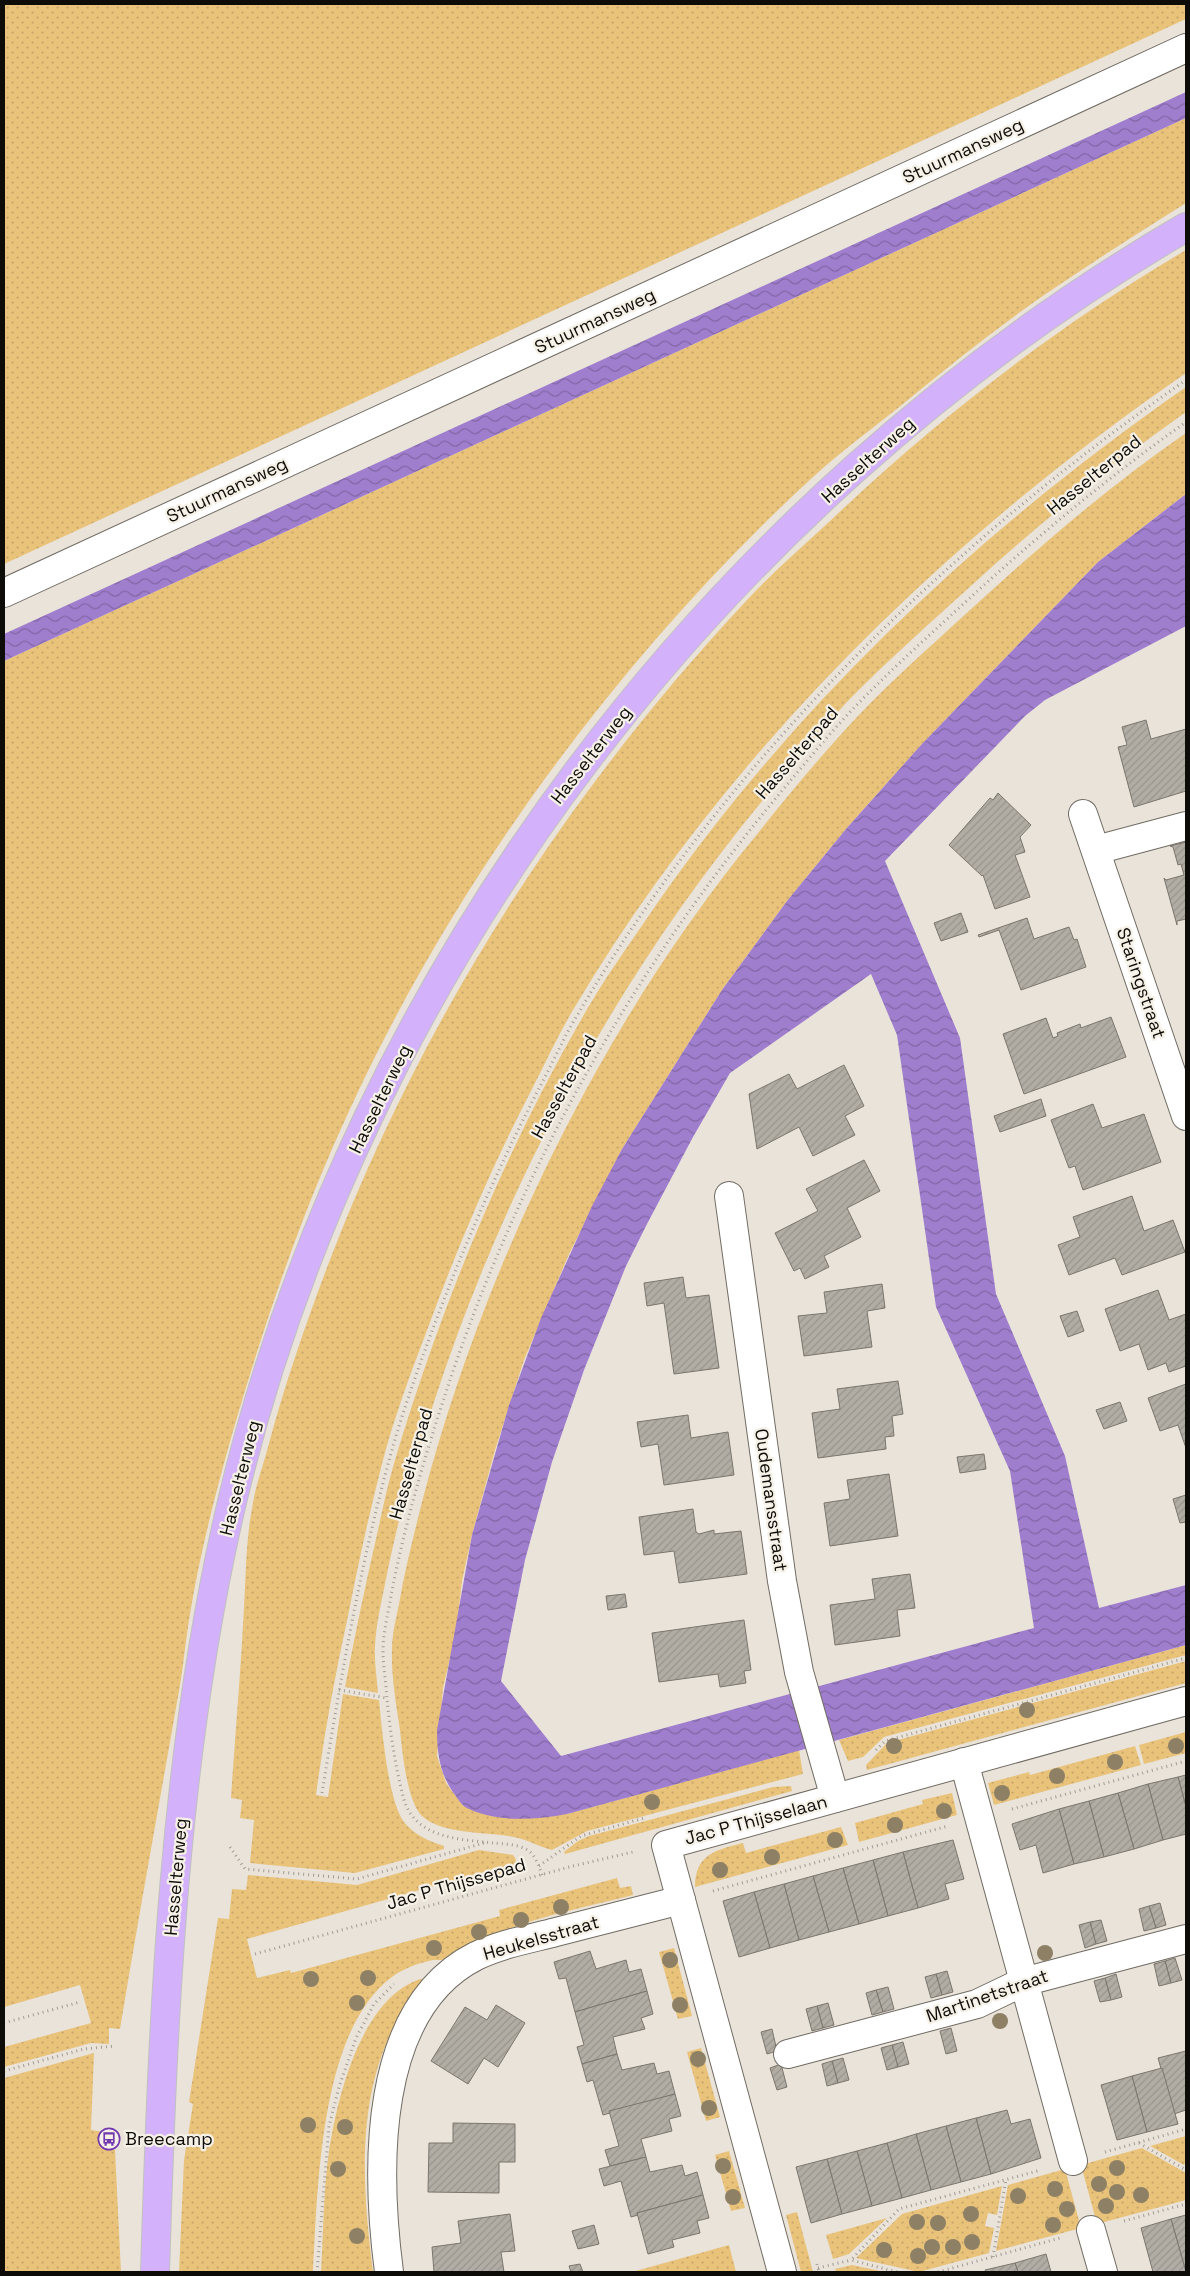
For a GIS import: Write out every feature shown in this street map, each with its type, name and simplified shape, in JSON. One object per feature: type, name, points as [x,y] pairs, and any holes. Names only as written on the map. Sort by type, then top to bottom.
[{"type":"main road","name":"Hasselterweg","points":[[155,2272],[170,1940],[180,1818],[205,1638],[232,1504],[256,1415],[290,1308],[331,1200],[372,1111],[444,974],[506,871],[574,774],[661,666],[735,583],[872,454],[966,375],[1059,309],[1153,246],[1186,227]]},
{"type":"street","name":"Stuurmansweg","points":[[4,593],[1186,48]]},
{"type":"street","name":"Staringstraat","points":[[1083,814],[1186,1116]]},
{"type":"street","points":[[1096,850],[1186,826]]},
{"type":"street","name":"Oudemansstraat","points":[[729,1196],[782,1581],[799,1672],[825,1767],[836,1798]]},
{"type":"street","name":"Jac P Thijsselaan","points":[[782,2272],[666,1845],[1186,1701]]},
{"type":"street","points":[[964,1762],[1073,2161]]},
{"type":"street","name":"Heukelsstraat","points":[[389,2272],[384,2234],[382,2187],[387,2105],[399,2050],[425,1999],[461,1965],[497,1947],[681,1900]]},
{"type":"street","name":"Martinetstraat","points":[[788,2054],[977,2004],[1023,1982],[1186,1938]]},
{"type":"street","points":[[1091,2230],[1103,2272]]},
{"type":"path","points":[[322,1793],[339,1690],[388,1462],[421,1361],[458,1262],[496,1173],[577,1015],[627,937],[676,866],[725,803],[802,713],[930,585],[998,524],[1134,416],[1186,380]]},
{"type":"path","name":"Hasselterpad","points":[[542,1875],[529,1851],[519,1847],[434,1832],[411,1817],[404,1802],[394,1755],[383,1650],[397,1567],[428,1447],[456,1363],[517,1207],[567,1108],[633,994],[693,902],[749,829],[851,710],[919,645],[1007,565],[1081,502],[1144,452],[1186,422]]},
{"type":"path","points":[[339,1690],[387,1698]]},
{"type":"path","points":[[681,1900],[1186,1761]]},
{"type":"path","points":[[230,1847],[245,1869],[356,1879],[487,1842]]},
{"type":"path","name":"Jac P Thijssepad","points":[[255,1954],[542,1875],[666,1845]]},
{"type":"path","points":[[4,2023],[80,2002]]},
{"type":"path","points":[[4,2071],[84,2049],[115,2046]]},
{"type":"path","points":[[851,2260],[898,2209],[1186,2129]]},
{"type":"path","points":[[1138,2143],[1186,2170]]},
{"type":"path","points":[[993,2257],[1006,2179]]},
{"type":"path","points":[[818,2268],[851,2260],[896,2272]]},
{"type":"shaded area","points":[[4,4],[1186,4],[1186,19],[4,564]]},
{"type":"shaded area","points":[[1186,118],[1186,203],[1056,287],[976,346],[833,460],[743,545],[676,617],[611,692],[551,771],[494,853],[441,936],[393,1022],[350,1109],[316,1187],[300,1227],[258,1349],[233,1431],[209,1522],[194,1591],[179,1691],[120,2029],[109,2028],[109,2044],[91,2043],[4,2067],[4,2047],[91,2023],[80,1985],[4,2007],[4,661]]},
{"type":"shaded area","points":[[1186,250],[1186,373],[1096,438],[1009,507],[926,581],[845,658],[770,740],[698,826],[633,916],[568,1019],[490,1175],[440,1294],[387,1446],[364,1540],[339,1660],[316,1795],[328,1797],[343,1694],[379,1700],[390,1782],[398,1812],[412,1831],[427,1840],[444,1846],[444,1849],[355,1873],[250,1863],[254,1820],[240,1818],[242,1800],[231,1798],[248,1542],[256,1489],[289,1375],[331,1257],[369,1167],[410,1079],[457,993],[507,909],[561,828],[620,749],[682,673],[747,600],[871,483],[956,410],[1000,375],[1091,310]]},
{"type":"shaded area","points":[[1186,387],[1186,412],[1076,495],[1024,539],[908,643],[846,703],[784,775],[673,918],[624,994],[578,1071],[536,1150],[499,1232],[464,1316],[413,1469],[390,1561],[376,1630],[375,1664],[378,1693],[345,1687],[390,1477],[432,1346],[476,1234],[526,1124],[590,1003],[608,975],[711,830],[770,758],[898,622],[967,559],[1038,499],[1111,441]]},
{"type":"shaded area","points":[[1186,433],[1186,494],[1098,562],[921,745],[846,829],[787,901],[722,990],[622,1149],[569,1254],[524,1360],[495,1450],[472,1535],[462,1581],[456,1633],[443,1688],[437,1756],[446,1783],[463,1806],[567,1814],[799,1750],[803,1774],[587,1831],[552,1850],[518,1838],[455,1830],[431,1822],[422,1816],[417,1809],[409,1788],[393,1679],[394,1627],[407,1565],[423,1498],[449,1410],[480,1321],[515,1234],[556,1148],[600,1064],[649,983],[702,906],[782,803],[871,702],[1048,540],[1129,474]]},
{"type":"shaded area","points":[[1186,1645],[1186,1655],[884,1737],[863,1757],[848,1761],[839,1740]]},
{"type":"shaded area","points":[[1186,1661],[1186,1683],[867,1770],[866,1765],[887,1743]]},
{"type":"shaded area","points":[[1186,1732],[1186,1753],[1144,1764],[1139,1745]]},
{"type":"shaded area","points":[[1135,1746],[1141,1765],[994,1805],[988,1783],[1029,1772],[1030,1775]]},
{"type":"shaded area","points":[[791,1786],[792,1791],[565,1854],[564,1852],[578,1841],[589,1836],[773,1787]]},
{"type":"shaded area","points":[[952,1793],[957,1815],[859,1842],[855,1823],[923,1804],[922,1800]]},
{"type":"shaded area","points":[[841,1827],[848,1845],[695,1887],[696,1876],[703,1860],[716,1851],[743,1843],[746,1853]]},
{"type":"shaded area","points":[[479,1850],[513,1855],[516,1862],[512,1871],[491,1877],[487,1871],[247,1939],[257,1978],[290,1970],[291,1973],[500,1916],[499,1910],[617,1878],[620,1888],[631,1886],[633,1895],[546,1917],[512,1928],[489,1937],[454,1957],[417,1964],[392,1977],[368,2002],[350,2034],[336,2072],[321,2156],[313,2272],[179,2272],[184,2160],[193,2104],[189,2102],[218,1918],[229,1919],[232,1889],[246,1890],[248,1875],[357,1885]]},
{"type":"shaded area","points":[[674,1948],[692,2016],[678,2019],[659,1952]]},
{"type":"shaded area","points":[[420,1979],[427,1979],[403,2012],[391,2033],[380,2061],[372,2090],[367,2120],[365,2181],[373,2272],[321,2272],[330,2146],[343,2086],[360,2042],[372,2021],[385,2003],[401,1989]]},
{"type":"shaded area","points":[[701,2048],[720,2117],[706,2121],[687,2052]]},
{"type":"shaded area","points":[[94,2053],[91,2130],[104,2132],[104,2148],[115,2150],[121,2272],[4,2272],[4,2078]]},
{"type":"shaded area","points":[[1186,2136],[1186,2161],[1184,2165],[1150,2146]]},
{"type":"shaded area","points":[[1142,2148],[1186,2173],[1186,2200],[1097,2224],[1081,2165]]},
{"type":"shaded area","points":[[729,2151],[745,2208],[731,2211],[715,2155]]},
{"type":"shaded area","points":[[1065,2169],[1081,2228],[996,2251],[1008,2185]]},
{"type":"shaded area","points":[[1002,2186],[997,2215],[988,2213],[985,2226],[994,2228],[989,2253],[919,2272],[856,2258],[902,2214]]},
{"type":"shaded area","points":[[797,2212],[813,2272],[801,2272],[786,2215]]},
{"type":"shaded area","points":[[887,2218],[849,2254],[833,2259],[826,2235]]},
{"type":"shaded area","points":[[729,2245],[736,2272],[632,2272]]},
{"type":"shaded area","points":[[852,2265],[885,2272],[836,2272],[835,2269]]},
{"type":"water","points":[[1186,92],[1186,118],[4,661],[4,634]]},
{"type":"water","points":[[1186,494],[1186,626],[1045,700],[1025,716],[885,861],[960,1038],[996,1294],[1065,1456],[1099,1608],[1186,1585],[1186,1645],[567,1814],[542,1818],[515,1819],[489,1816],[465,1807],[450,1787],[443,1772],[439,1756],[437,1730],[472,1535],[509,1405],[541,1318],[592,1206],[622,1149],[722,990],[787,901],[846,829],[921,745],[1098,562]],"holes":[[[871,974],[897,1035],[936,1307],[1010,1471],[1034,1628],[561,1756],[501,1681],[525,1560],[552,1462],[584,1370],[626,1266],[693,1137],[730,1073]]]},
{"type":"building","points":[[1146,720],[1151,739],[1186,729],[1186,791],[1134,807],[1118,747],[1127,745],[1122,727]]},
{"type":"building","points":[[998,793],[1031,825],[1020,837],[1025,852],[1015,855],[1030,897],[995,909],[983,875],[949,845],[990,798],[993,800]]},
{"type":"building","points":[[1186,842],[1186,919],[1177,921],[1177,925],[1164,878],[1166,880],[1184,875],[1181,864],[1178,865],[1173,847],[1170,846]]},
{"type":"building","points":[[961,913],[968,932],[941,941],[934,923]]},
{"type":"building","points":[[1027,918],[1034,939],[1069,927],[1074,940],[1077,939],[1086,967],[1021,990],[999,930],[979,937],[978,935]]},
{"type":"building","points":[[1111,1017],[1126,1057],[1024,1094],[1003,1034],[1046,1018],[1053,1038],[1058,1036],[1057,1033],[1080,1024],[1081,1028]]},
{"type":"building","points":[[844,1065],[864,1106],[845,1116],[855,1135],[813,1156],[799,1127],[757,1149],[749,1094],[789,1074],[797,1089]]},
{"type":"building","points":[[1041,1099],[1046,1116],[1000,1132],[994,1116]]},
{"type":"building","points":[[1093,1104],[1102,1128],[1144,1114],[1161,1162],[1083,1190],[1075,1166],[1069,1168],[1051,1120]]},
{"type":"building","points":[[864,1160],[880,1191],[847,1208],[861,1237],[824,1256],[829,1267],[805,1279],[800,1268],[794,1271],[775,1233],[818,1211],[806,1189]]},
{"type":"building","points":[[1132,1196],[1144,1231],[1173,1220],[1185,1252],[1122,1275],[1115,1258],[1069,1275],[1058,1245],[1080,1237],[1073,1217]]},
{"type":"building","points":[[683,1277],[686,1298],[709,1295],[719,1368],[674,1374],[664,1303],[647,1306],[644,1283]]},
{"type":"building","points":[[882,1284],[885,1308],[867,1311],[872,1347],[804,1356],[798,1316],[827,1313],[824,1292]]},
{"type":"building","points":[[1158,1290],[1169,1320],[1186,1314],[1186,1366],[1169,1372],[1166,1363],[1148,1370],[1139,1344],[1120,1351],[1105,1309]]},
{"type":"building","points":[[1077,1311],[1084,1331],[1068,1337],[1060,1316]]},
{"type":"building","points":[[898,1381],[903,1414],[892,1416],[894,1436],[885,1437],[886,1449],[818,1458],[812,1413],[840,1409],[837,1389]]},
{"type":"building","points":[[1186,1384],[1186,1448],[1178,1425],[1160,1431],[1148,1398]]},
{"type":"building","points":[[1120,1402],[1127,1421],[1104,1429],[1096,1410]]},
{"type":"building","points":[[688,1415],[691,1438],[728,1432],[734,1475],[664,1485],[658,1444],[641,1447],[637,1422]]},
{"type":"building","points":[[984,1454],[986,1469],[960,1473],[957,1457]]},
{"type":"building","points":[[889,1474],[898,1536],[830,1546],[824,1503],[850,1499],[847,1480]]},
{"type":"building","points":[[1186,1495],[1186,1522],[1180,1523],[1173,1499]]},
{"type":"building","points":[[693,1509],[696,1532],[699,1534],[714,1530],[714,1534],[741,1531],[747,1574],[679,1583],[674,1551],[644,1555],[639,1517]]},
{"type":"building","points":[[910,1574],[915,1608],[897,1610],[900,1636],[835,1645],[830,1605],[875,1599],[872,1579]]},
{"type":"building","points":[[625,1594],[627,1607],[608,1610],[606,1596]]},
{"type":"building","points":[[744,1620],[751,1670],[744,1671],[746,1683],[720,1687],[718,1674],[659,1682],[652,1633]]},
{"type":"building","points":[[1186,1775],[1186,1807],[1178,1777]]},
{"type":"building","points":[[1178,1777],[1186,1807],[1186,1834],[1163,1840],[1148,1784]]},
{"type":"building","points":[[1148,1784],[1163,1840],[1134,1849],[1118,1793]]},
{"type":"building","points":[[1118,1793],[1134,1849],[1104,1857],[1089,1801]]},
{"type":"building","points":[[1089,1801],[1104,1857],[1074,1864],[1059,1809]]},
{"type":"building","points":[[1059,1809],[1074,1864],[1043,1873],[1036,1845],[1020,1850],[1012,1824]]},
{"type":"building","points":[[953,1840],[964,1879],[945,1884],[949,1899],[918,1908],[903,1852]]},
{"type":"building","points":[[903,1852],[918,1908],[888,1916],[873,1860]]},
{"type":"building","points":[[873,1860],[888,1916],[859,1924],[843,1868]]},
{"type":"building","points":[[843,1868],[859,1924],[829,1932],[813,1876]]},
{"type":"building","points":[[813,1876],[829,1932],[799,1940],[784,1884]]},
{"type":"building","points":[[784,1884],[799,1940],[770,1948],[754,1892]]},
{"type":"building","points":[[754,1892],[770,1948],[739,1957],[723,1901]]},
{"type":"building","points":[[1160,1903],[1166,1925],[1156,1928],[1149,1906]]},
{"type":"building","points":[[1149,1906],[1156,1928],[1144,1931],[1139,1909]]},
{"type":"building","points":[[1101,1920],[1107,1941],[1096,1944],[1090,1922]]},
{"type":"building","points":[[1090,1922],[1096,1944],[1085,1948],[1079,1925]]},
{"type":"building","points":[[590,1951],[596,1969],[626,1960],[629,1972],[641,1969],[647,1991],[575,2012],[566,1978],[559,1979],[554,1962]]},
{"type":"building","points":[[1175,1958],[1182,1980],[1171,1983],[1165,1961]]},
{"type":"building","points":[[1165,1961],[1171,1983],[1159,1986],[1154,1964]]},
{"type":"building","points":[[947,1971],[953,1992],[942,1995],[936,1974]]},
{"type":"building","points":[[936,1974],[942,1995],[931,1998],[925,1977]]},
{"type":"building","points":[[1116,1974],[1122,1997],[1111,2000],[1105,1978]]},
{"type":"building","points":[[1105,1978],[1111,2000],[1100,2002],[1094,1981]]},
{"type":"building","points":[[888,1987],[894,2009],[883,2012],[876,1990]]},
{"type":"building","points":[[876,1990],[883,2012],[872,2015],[866,1993]]},
{"type":"building","points":[[647,1991],[653,2014],[641,2018],[645,2029],[613,2037],[617,2054],[582,2064],[577,2047],[584,2045],[575,2012]]},
{"type":"building","points":[[828,2003],[834,2025],[823,2028],[817,2006]]},
{"type":"building","points":[[496,2005],[525,2023],[498,2067],[484,2058],[468,2084],[431,2061],[465,2007],[487,2020]]},
{"type":"building","points":[[817,2006],[823,2028],[812,2031],[806,2009]]},
{"type":"building","points":[[951,2028],[957,2051],[946,2054],[940,2031]]},
{"type":"building","points":[[772,2029],[777,2051],[767,2054],[761,2032]]},
{"type":"building","points":[[903,2042],[909,2064],[898,2067],[892,2045]]},
{"type":"building","points":[[892,2045],[898,2067],[887,2070],[881,2048]]},
{"type":"building","points":[[1186,2051],[1186,2110],[1174,2114],[1158,2058]]},
{"type":"building","points":[[617,2054],[622,2070],[654,2063],[657,2074],[669,2071],[675,2094],[603,2115],[593,2080],[587,2082],[582,2064]]},
{"type":"building","points":[[843,2058],[849,2080],[838,2083],[832,2061]]},
{"type":"building","points":[[832,2061],[838,2083],[827,2086],[822,2064]]},
{"type":"building","points":[[781,2064],[787,2087],[777,2090],[770,2068]]},
{"type":"building","points":[[1162,2068],[1178,2124],[1147,2132],[1132,2076]]},
{"type":"building","points":[[1132,2076],[1147,2132],[1117,2140],[1101,2085]]},
{"type":"building","points":[[675,2094],[681,2116],[669,2119],[672,2131],[641,2139],[646,2157],[610,2166],[605,2150],[619,2146],[609,2111]]},
{"type":"building","points":[[1007,2110],[1011,2124],[1030,2119],[1041,2158],[991,2174],[976,2118]]},
{"type":"building","points":[[976,2118],[991,2174],[961,2182],[946,2126]]},
{"type":"building","points":[[453,2123],[515,2124],[515,2162],[499,2162],[499,2193],[428,2192],[429,2143],[453,2143]]},
{"type":"building","points":[[946,2126],[961,2182],[931,2190],[916,2134]]},
{"type":"building","points":[[916,2134],[931,2190],[902,2198],[887,2143]]},
{"type":"building","points":[[887,2143],[902,2198],[872,2206],[857,2151]]},
{"type":"building","points":[[857,2151],[872,2206],[842,2214],[827,2159]]},
{"type":"building","points":[[646,2157],[650,2172],[682,2165],[685,2176],[697,2172],[703,2195],[637,2213],[638,2215],[631,2217],[621,2181],[604,2186],[599,2169]]},
{"type":"building","points":[[827,2159],[842,2214],[811,2223],[796,2167]]},
{"type":"building","points":[[703,2195],[709,2218],[697,2221],[700,2233],[672,2240],[674,2247],[648,2254],[637,2213]]},
{"type":"building","points":[[510,2214],[515,2251],[501,2252],[504,2272],[434,2272],[432,2247],[461,2243],[458,2221]]},
{"type":"building","points":[[1186,2215],[1186,2272],[1171,2219]]},
{"type":"building","points":[[1171,2219],[1186,2272],[1153,2272],[1141,2228]]},
{"type":"building","points":[[594,2225],[599,2244],[578,2249],[572,2231]]},
{"type":"building","points":[[1046,2254],[1051,2272],[1018,2272],[1015,2263]]},
{"type":"building","points":[[1015,2263],[1018,2272],[986,2272],[985,2270]]},
{"type":"building","points":[[580,2264],[583,2272],[571,2272],[569,2266]]},
{"type":"place","name":"Breecamp","points":[[109,2139]]}]
